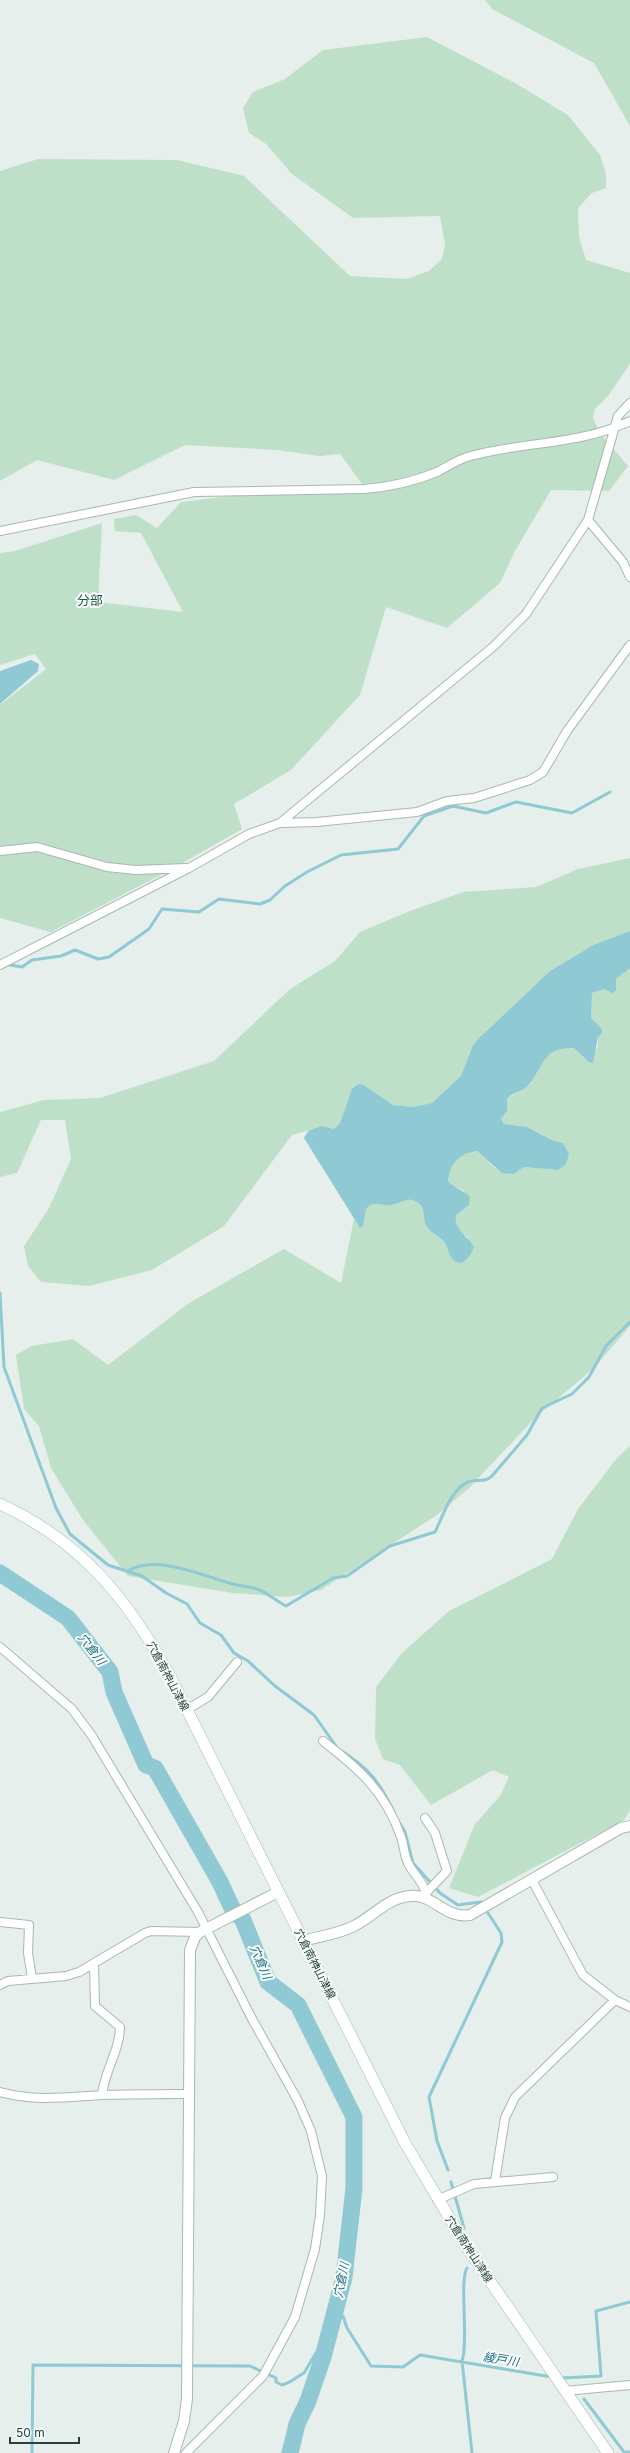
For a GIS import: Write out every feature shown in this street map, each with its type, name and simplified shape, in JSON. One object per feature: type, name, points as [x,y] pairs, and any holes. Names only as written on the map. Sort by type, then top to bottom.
[{"type":"main road","name":"穴倉南神山津線","points":[[0,1504],[58,1537],[83,1556],[119,1594],[153,1645],[186,1710],[274,1894],[304,1941],[405,2143],[437,2200],[557,2380],[608,2453]]},
{"type":"street","points":[[280,823],[494,646],[526,614],[588,520],[613,429],[618,416],[630,403]]},
{"type":"street","points":[[0,531],[194,492],[364,489],[389,487],[423,477],[466,457],[507,448],[581,439],[613,429],[630,421]]},
{"type":"street","points":[[588,520],[623,562],[630,577]]},
{"type":"street","points":[[0,965],[189,868],[249,834],[280,823],[317,822],[417,812],[447,801],[474,798],[530,780],[543,772],[567,731],[630,645]]},
{"type":"street","points":[[0,850],[37,847],[107,867],[136,870],[189,868]]},
{"type":"street","points":[[0,1647],[72,1710],[85,1726],[124,1787],[198,1912],[205,1929],[308,2121],[316,2148],[322,2181],[318,2227],[311,2268],[295,2317],[263,2376],[186,2453]]},
{"type":"street","points":[[186,1710],[208,1698],[237,1662]]},
{"type":"street","points":[[324,1740],[359,1770],[377,1790],[401,1836],[408,1864],[428,1890],[451,1914],[470,1915],[621,1828],[630,1826]]},
{"type":"street","points":[[304,1941],[352,1928],[389,1902],[400,1897],[428,1890],[447,1871],[435,1833],[425,1818]]},
{"type":"street","points":[[532,1880],[583,1975],[615,2000],[630,2007]]},
{"type":"street","points":[[174,2453],[184,2421],[187,2399],[190,1950],[195,1937],[205,1929],[274,1894]]},
{"type":"street","points":[[0,1922],[29,1925],[28,1954],[32,1978]]},
{"type":"street","points":[[0,1985],[8,1981],[66,1976],[79,1972],[151,1931],[205,1929]]},
{"type":"street","points":[[94,1964],[94,2006],[120,2027],[119,2038],[104,2081],[102,2096]]},
{"type":"street","points":[[495,2182],[504,2118],[515,2097],[615,2000]]},
{"type":"street","points":[[0,2092],[15,2096],[55,2100],[102,2096],[189,2094]]},
{"type":"street","points":[[437,2200],[453,2191],[474,2184],[553,2177]]},
{"type":"street","points":[[557,2380],[630,2385]]},
{"type":"green space","points":[[485,0],[630,0],[630,126],[594,63],[492,9]]},
{"type":"green space","points":[[427,37],[515,83],[568,115],[600,155],[606,174],[606,188],[592,193],[578,208],[579,237],[586,260],[630,273],[630,364],[608,396],[595,409],[593,417],[599,432],[628,466],[609,491],[551,490],[515,551],[500,583],[447,628],[386,607],[360,695],[291,770],[234,804],[242,829],[172,869],[51,932],[0,918],[0,705],[46,669],[35,654],[0,665],[0,553],[15,551],[102,523],[98,602],[183,612],[141,533],[115,531],[114,519],[136,515],[157,528],[181,502],[247,494],[362,494],[362,484],[340,454],[319,456],[277,450],[185,445],[114,480],[37,460],[0,481],[0,171],[38,159],[177,160],[244,176],[350,276],[407,279],[429,271],[442,259],[445,244],[440,216],[353,218],[292,174],[266,144],[249,133],[243,108],[253,92],[285,79],[323,50]]},
{"type":"green space","points":[[630,858],[630,931],[593,945],[550,971],[478,1039],[473,1045],[461,1076],[432,1103],[413,1107],[393,1105],[364,1085],[352,1087],[340,1123],[334,1129],[321,1127],[292,1135],[224,1226],[152,1270],[89,1286],[41,1282],[28,1266],[24,1246],[49,1208],[71,1159],[65,1120],[41,1120],[17,1173],[0,1177],[0,1112],[44,1100],[100,1098],[214,1061],[290,989],[335,961],[360,932],[410,911],[463,892],[536,887],[578,869]]},
{"type":"green space","points":[[630,968],[630,1326],[594,1368],[535,1418],[469,1488],[437,1515],[321,1590],[288,1597],[233,1593],[128,1576],[83,1520],[51,1468],[39,1426],[24,1409],[16,1355],[32,1346],[73,1339],[108,1365],[189,1303],[284,1249],[341,1283],[354,1219],[360,1228],[363,1226],[366,1208],[370,1204],[376,1202],[394,1205],[404,1200],[413,1200],[420,1203],[425,1214],[427,1228],[446,1244],[451,1258],[469,1238],[460,1231],[456,1223],[456,1215],[469,1205],[463,1190],[452,1186],[448,1181],[454,1164],[466,1154],[477,1151],[495,1168],[514,1174],[524,1167],[558,1170],[563,1143],[552,1140],[527,1127],[504,1124],[501,1119],[507,1111],[507,1099],[530,1084],[538,1068],[549,1054],[561,1048],[574,1048],[589,1062],[598,1046],[598,1037],[591,1018],[592,993],[604,989],[616,990],[616,979]]},
{"type":"green space","points":[[630,1446],[630,1810],[624,1820],[478,1897],[449,1888],[475,1824],[500,1796],[509,1777],[493,1770],[431,1805],[400,1765],[383,1759],[375,1739],[376,1687],[402,1653],[449,1611],[552,1559],[578,1509],[617,1458]]},
{"type":"water","points":[[31,660],[39,664],[38,671],[0,704],[0,671]]},
{"type":"water","points":[[630,931],[630,968],[616,979],[616,990],[613,993],[604,989],[592,993],[591,1018],[602,1029],[602,1033],[598,1037],[593,1063],[589,1062],[574,1048],[564,1048],[551,1053],[546,1058],[528,1086],[507,1099],[507,1111],[501,1119],[504,1124],[527,1127],[552,1140],[563,1143],[569,1154],[566,1164],[558,1170],[524,1167],[514,1174],[502,1173],[477,1151],[466,1154],[457,1160],[451,1169],[448,1181],[470,1197],[469,1205],[456,1215],[456,1220],[459,1229],[474,1247],[468,1258],[462,1262],[458,1263],[455,1261],[450,1255],[445,1243],[427,1227],[422,1207],[413,1200],[406,1200],[390,1205],[370,1205],[366,1210],[363,1226],[360,1228],[304,1138],[308,1131],[321,1126],[334,1129],[340,1123],[352,1088],[359,1084],[364,1085],[393,1105],[413,1107],[432,1103],[461,1076],[473,1045],[478,1039],[550,971],[593,945]]},
{"type":"waterway","points":[[10,965],[22,967],[32,960],[61,956],[75,950],[98,959],[109,957],[149,929],[162,909],[199,912],[219,899],[260,904],[270,900],[285,886],[307,872],[341,855],[398,849],[424,816],[453,806],[486,813],[516,802],[572,813],[610,792]]},
{"type":"waterway","points":[[0,1293],[4,1367],[56,1508],[70,1534],[108,1565],[142,1576],[166,1593],[187,1604],[200,1623],[221,1635],[234,1653],[248,1661],[275,1686],[314,1715],[336,1746]]},
{"type":"waterway","points":[[128,1571],[139,1566],[151,1565],[164,1565],[192,1571],[232,1584],[260,1590],[286,1606],[333,1578],[347,1576],[390,1546],[435,1532],[448,1504],[457,1491],[468,1482],[483,1480],[492,1476],[527,1435],[542,1408],[572,1394],[589,1377],[606,1346],[630,1322]]},
{"type":"waterway","name":"穴倉川","points":[[0,1573],[68,1618],[110,1672],[114,1692],[146,1765],[155,1768],[220,1882],[232,1908],[243,1920],[268,1982],[298,2005],[354,2117],[354,2188],[344,2277],[323,2357],[308,2401],[297,2424],[290,2453]]},
{"type":"waterway","points":[[340,1750],[366,1769],[378,1784],[394,1812]]},
{"type":"waterway","points":[[397,1819],[405,1832],[413,1863],[440,1893],[458,1905],[481,1902]]},
{"type":"waterway","points":[[448,2170],[437,2141],[429,2097],[502,1942],[501,1933],[488,1913]]},
{"type":"waterway","points":[[451,2182],[464,2228]]},
{"type":"waterway","name":"綾戸川","points":[[467,2268],[464,2285],[465,2339],[462,2361],[472,2453]]},
{"type":"waterway","name":"綾戸川","points":[[561,2378],[601,2376],[596,2311],[630,2302]]},
{"type":"waterway","name":"綾戸川","points":[[334,2309],[343,2316],[347,2328],[371,2366],[403,2367],[420,2355],[552,2377]]},
{"type":"waterway","points":[[32,2453],[33,2365],[250,2366],[276,2378],[276,2382],[282,2385],[304,2373],[319,2348],[325,2348]]},
{"type":"waterway","points":[[584,2399],[624,2452],[630,2452]]},
{"type":"district","name":"分部","points":[[90,600]]}]
